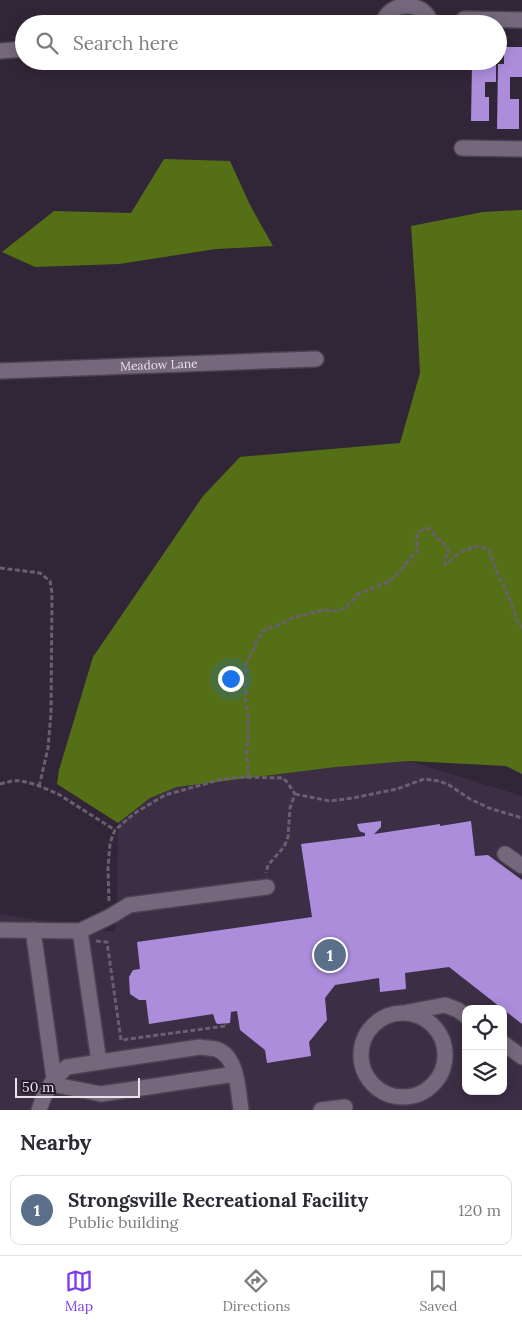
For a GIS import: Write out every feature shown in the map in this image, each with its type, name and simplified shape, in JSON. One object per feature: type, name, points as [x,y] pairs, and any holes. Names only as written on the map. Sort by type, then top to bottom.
[{"type":"street","points":[[386,15],[399,4],[407,3],[415,4],[428,15]]},
{"type":"street","points":[[507,20],[522,20]]},
{"type":"street","points":[[0,51],[15,50]]},
{"type":"street","points":[[462,148],[522,149]]},
{"type":"street","name":"Meadow Lane","points":[[0,371],[316,359]]},
{"type":"street","points":[[506,854],[522,866]]},
{"type":"street","points":[[0,930],[33,930],[85,936],[129,905],[266,887]]},
{"type":"street","points":[[33,930],[53,1082]]},
{"type":"street","points":[[85,936],[99,1062]]},
{"type":"street","points":[[400,1013],[419,1016],[428,1021],[441,1036],[445,1050],[445,1065],[442,1074],[412,1104],[378,1090],[370,1082],[364,1072],[361,1061],[361,1049],[364,1038],[378,1021],[400,1013],[445,1005],[462,1013]]},
{"type":"street","points":[[507,1046],[522,1057]]},
{"type":"street","points":[[40,1110],[44,1096],[53,1082],[67,1067],[200,1047],[217,1049],[227,1057],[234,1067],[241,1110]]},
{"type":"street","points":[[53,1082],[101,1094],[235,1074]]},
{"type":"street","points":[[321,1110],[345,1107]]},
{"type":"path","points":[[249,777],[246,752],[249,726],[245,699],[245,666],[262,632],[298,615],[346,608],[348,604],[356,599],[358,594],[388,582],[417,551],[417,535],[422,530],[429,528],[443,542],[449,553],[444,560],[445,564],[451,563],[460,553],[472,547],[480,546],[489,550],[522,628]]},
{"type":"path","points":[[0,568],[40,573],[50,582],[52,593],[51,713],[48,748],[39,787]]},
{"type":"path","points":[[111,916],[108,856],[115,830],[135,813],[165,795],[218,780],[249,777],[283,778],[296,794],[330,801],[397,789],[424,779],[439,780],[470,800],[522,818]]},
{"type":"path","points":[[0,784],[13,781],[28,783],[58,794],[115,830]]},
{"type":"path","points":[[266,887],[268,865],[284,847],[288,837],[290,808],[296,794]]},
{"type":"path","points":[[85,936],[107,942],[121,1040],[226,1026],[226,1023]]},
{"type":"shaded area","points":[[409,761],[522,796],[522,1110],[0,1110],[0,914],[115,932],[118,823],[150,798],[177,787],[336,767]]},
{"type":"green space","points":[[164,159],[230,161],[250,205],[273,246],[216,249],[119,264],[35,267],[2,252],[54,211],[131,213]]},
{"type":"green space","points":[[522,210],[522,774],[506,766],[409,761],[336,767],[177,787],[150,798],[118,823],[57,784],[59,770],[93,657],[203,496],[240,457],[400,443],[420,373],[411,226],[483,212]]},
{"type":"building","points":[[507,47],[522,47],[522,77],[510,77],[510,99],[519,99],[519,129],[497,129],[498,70],[507,70]]},
{"type":"building","points":[[472,70],[496,70],[496,82],[485,82],[485,97],[489,97],[489,121],[471,121]]},
{"type":"building","points":[[381,821],[381,827],[374,834],[471,821],[475,856],[488,855],[522,880],[522,1024],[507,1012],[507,1005],[498,1005],[449,967],[405,973],[406,989],[380,992],[379,978],[335,985],[325,998],[327,1020],[309,1042],[311,1056],[267,1063],[265,1050],[240,1030],[237,1011],[231,1012],[230,1023],[216,1023],[213,1014],[149,1024],[146,1000],[139,1000],[130,994],[129,977],[133,970],[140,969],[137,942],[312,917],[301,844],[365,836],[365,833],[359,830],[357,824]]},
{"type":"place","name":"Strongsville Recreational Facility","points":[[330,955]]}]
